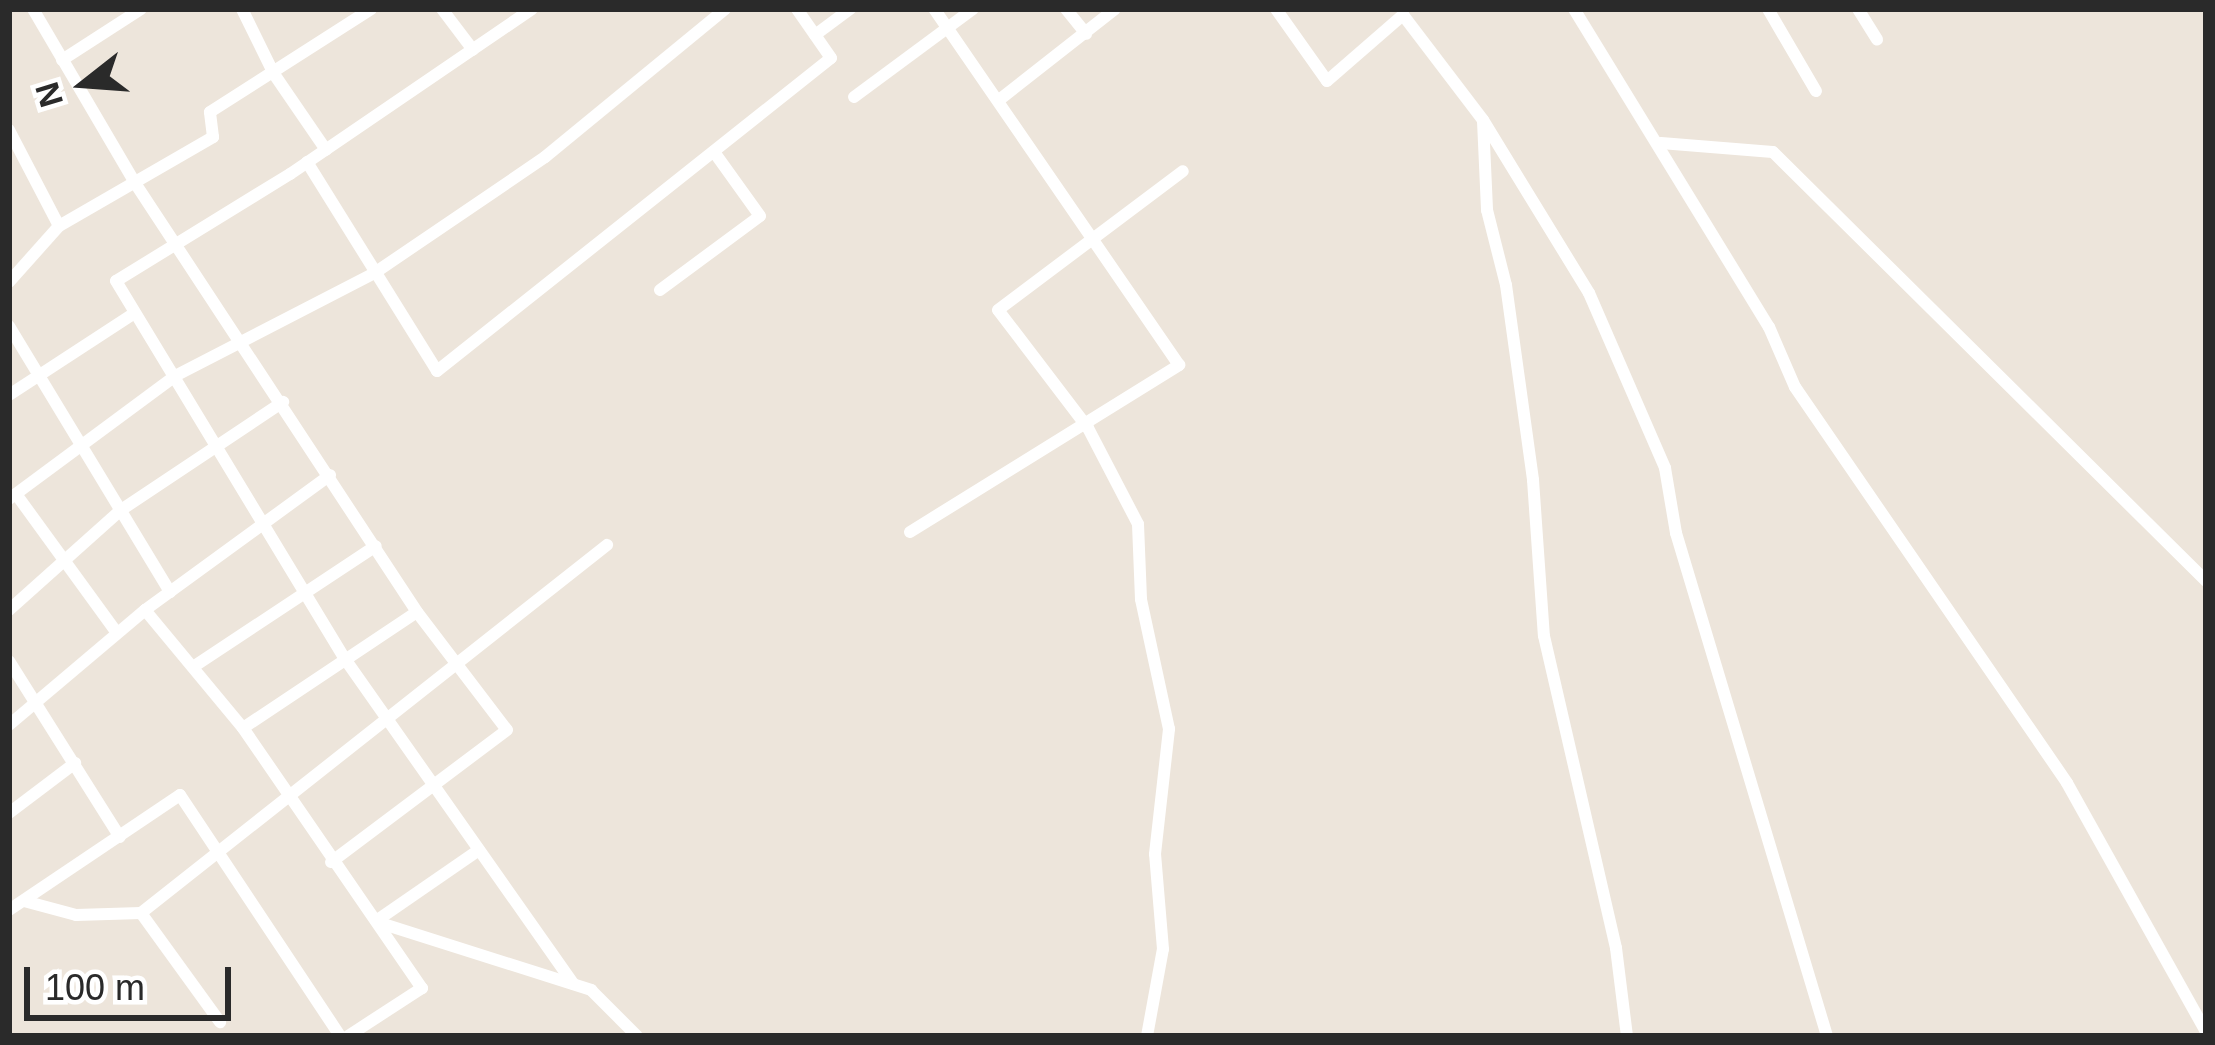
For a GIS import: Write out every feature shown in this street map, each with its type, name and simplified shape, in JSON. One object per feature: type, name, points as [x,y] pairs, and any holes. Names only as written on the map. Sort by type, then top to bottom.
[{"type":"street","points":[[33,9],[135,183],[283,402],[417,613],[506,730],[331,862]]},
{"type":"street","points":[[62,60],[141,9]]},
{"type":"street","points":[[242,9],[274,74],[326,150]]},
{"type":"street","points":[[9,282],[59,226],[213,137],[210,112],[371,9]]},
{"type":"street","points":[[442,9],[472,50]]},
{"type":"street","points":[[532,9],[326,150],[116,281],[345,659],[573,984]]},
{"type":"street","points":[[117,633],[69,562],[13,496],[175,376],[373,274],[545,157],[725,9]]},
{"type":"street","points":[[307,162],[437,371],[831,58],[797,9]]},
{"type":"street","points":[[815,35],[850,9]]},
{"type":"street","points":[[910,532],[1088,428],[1179,365],[1094,234],[934,9]]},
{"type":"street","points":[[854,97],[973,9]]},
{"type":"street","points":[[1066,9],[1086,34]]},
{"type":"street","points":[[999,100],[1115,9]]},
{"type":"street","points":[[1276,9],[1328,81],[1404,11],[1484,119],[1589,293],[1666,468],[1676,532],[1826,1036]]},
{"type":"street","points":[[1574,9],[1661,142],[1769,327],[1795,387],[2067,783],[2206,1032]]},
{"type":"street","points":[[1768,9],[1816,91]]},
{"type":"street","points":[[1858,9],[1877,39]]},
{"type":"street","points":[[1484,119],[1486,209],[1527,439],[1544,636],[1616,948],[1627,1036]]},
{"type":"street","points":[[9,130],[59,226]]},
{"type":"street","points":[[1661,142],[1773,152],[2206,581]]},
{"type":"street","points":[[660,290],[760,215],[714,152]]},
{"type":"street","points":[[1147,1036],[1163,949],[1155,854],[1169,729],[1141,598],[1138,524],[1088,428],[998,310],[1183,171]]},
{"type":"street","points":[[9,395],[135,313]]},
{"type":"street","points":[[9,326],[170,592]]},
{"type":"street","points":[[9,610],[69,562],[121,510],[283,402]]},
{"type":"street","points":[[9,725],[145,610],[330,475]]},
{"type":"street","points":[[24,901],[76,914],[141,913],[387,719],[460,668],[607,545]]},
{"type":"street","points":[[194,668],[376,546]]},
{"type":"street","points":[[10,909],[180,795],[344,1036],[422,988],[286,798],[243,728],[145,610]]},
{"type":"street","points":[[243,728],[417,613]]},
{"type":"street","points":[[9,661],[120,837]]},
{"type":"street","points":[[9,813],[74,764]]},
{"type":"street","points":[[376,921],[479,850]]},
{"type":"street","points":[[141,913],[220,1022]]},
{"type":"street","points":[[376,921],[591,990],[637,1036]]}]
